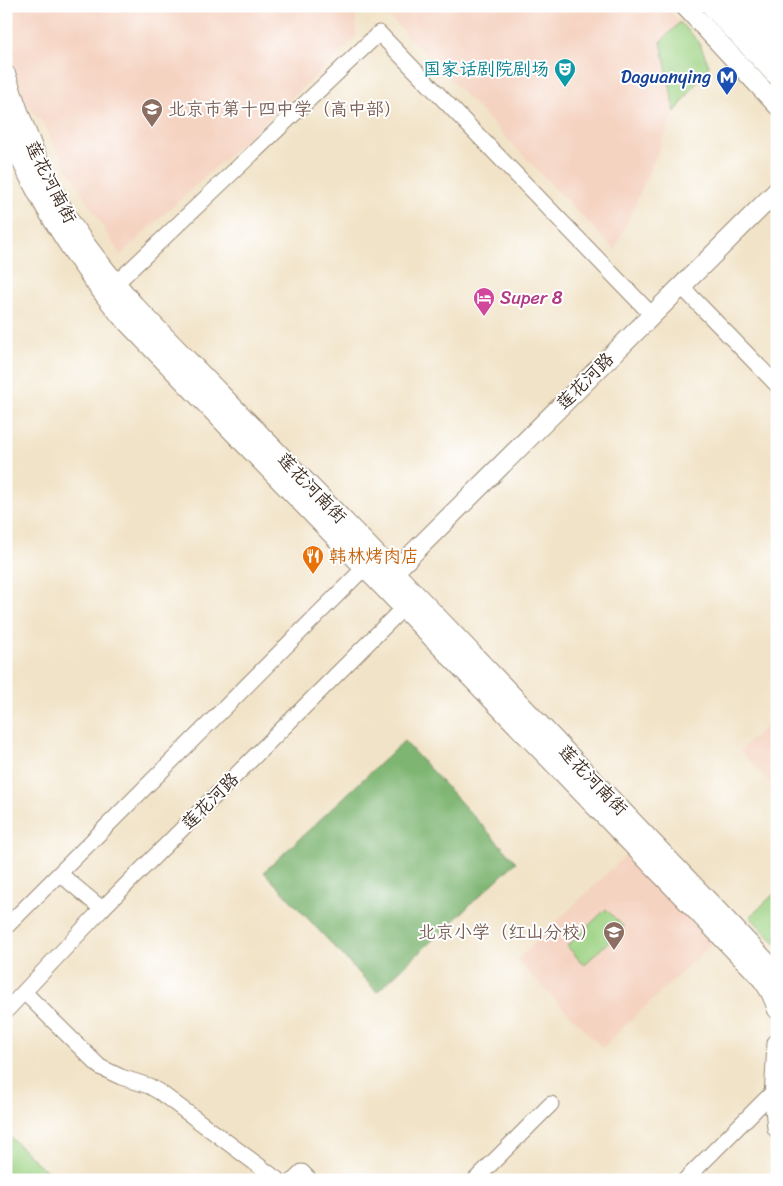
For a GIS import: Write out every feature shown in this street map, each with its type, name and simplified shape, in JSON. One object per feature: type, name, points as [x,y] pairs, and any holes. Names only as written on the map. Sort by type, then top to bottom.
[{"type":"highway","points":[[714,6],[777,72]]},
{"type":"highway","points":[[763,9],[777,38]]},
{"type":"street","points":[[684,6],[777,105]]},
{"type":"street","points":[[110,289],[379,33],[651,314]]},
{"type":"street","name":"莲花河南街","points":[[6,75],[32,148],[52,191],[92,253],[121,316],[370,561],[403,608],[758,974],[774,995],[777,1009]]},
{"type":"street","name":"莲花河南街","points":[[6,125],[26,171],[74,254],[110,289]]},
{"type":"street","name":"莲花河路","points":[[394,572],[651,314],[777,191]]},
{"type":"street","points":[[681,286],[777,385]]},
{"type":"street","points":[[6,927],[370,561]]},
{"type":"street","name":"莲花河南街","points":[[370,561],[394,572],[416,594],[777,973]]},
{"type":"street","name":"莲花河路","points":[[6,1011],[102,909],[416,594]]},
{"type":"street","points":[[60,874],[102,909]]},
{"type":"street","points":[[24,992],[100,1067],[121,1077],[149,1086],[161,1093],[278,1180]]},
{"type":"street","points":[[777,1043],[775,1090],[777,1128]]},
{"type":"street","points":[[685,1180],[775,1090]]},
{"type":"street","points":[[475,1180],[551,1104]]},
{"type":"street","points":[[294,1180],[302,1172],[310,1180]]},
{"type":"shaded area","name":"北京市第十四中学（高中部）","points":[[6,6],[356,6],[356,38],[120,255],[58,153],[44,124],[25,103],[6,38]]},
{"type":"shaded area","points":[[379,6],[435,6],[440,11],[446,6],[665,6],[699,42],[709,66],[675,112],[615,250]]},
{"type":"shaded area","points":[[777,715],[777,789],[740,751]]},
{"type":"shaded area","name":"北京小学（红山分校）","points":[[627,854],[712,943],[602,1048],[517,960]]},
{"type":"green space","points":[[680,22],[699,42],[709,66],[675,112],[661,42]]},
{"type":"green space","points":[[404,741],[516,862],[377,992],[264,872]]},
{"type":"green space","points":[[777,891],[777,945],[750,917]]},
{"type":"green space","points":[[606,909],[624,927],[584,965],[567,946]]},
{"type":"green space","points":[[6,1133],[34,1160],[58,1180],[6,1180]]},
{"type":"place","name":"国家话剧院剧场","points":[[565,88]]},
{"type":"place","name":"Daguanying","points":[[727,96]]},
{"type":"place","name":"北京市第十四中学（高中部）","points":[[152,128]]},
{"type":"place","name":"Super 8","points":[[484,317]]},
{"type":"place","name":"韩林烤肉店","points":[[313,575]]},
{"type":"place","name":"北京小学（红山分校）","points":[[614,951]]}]
